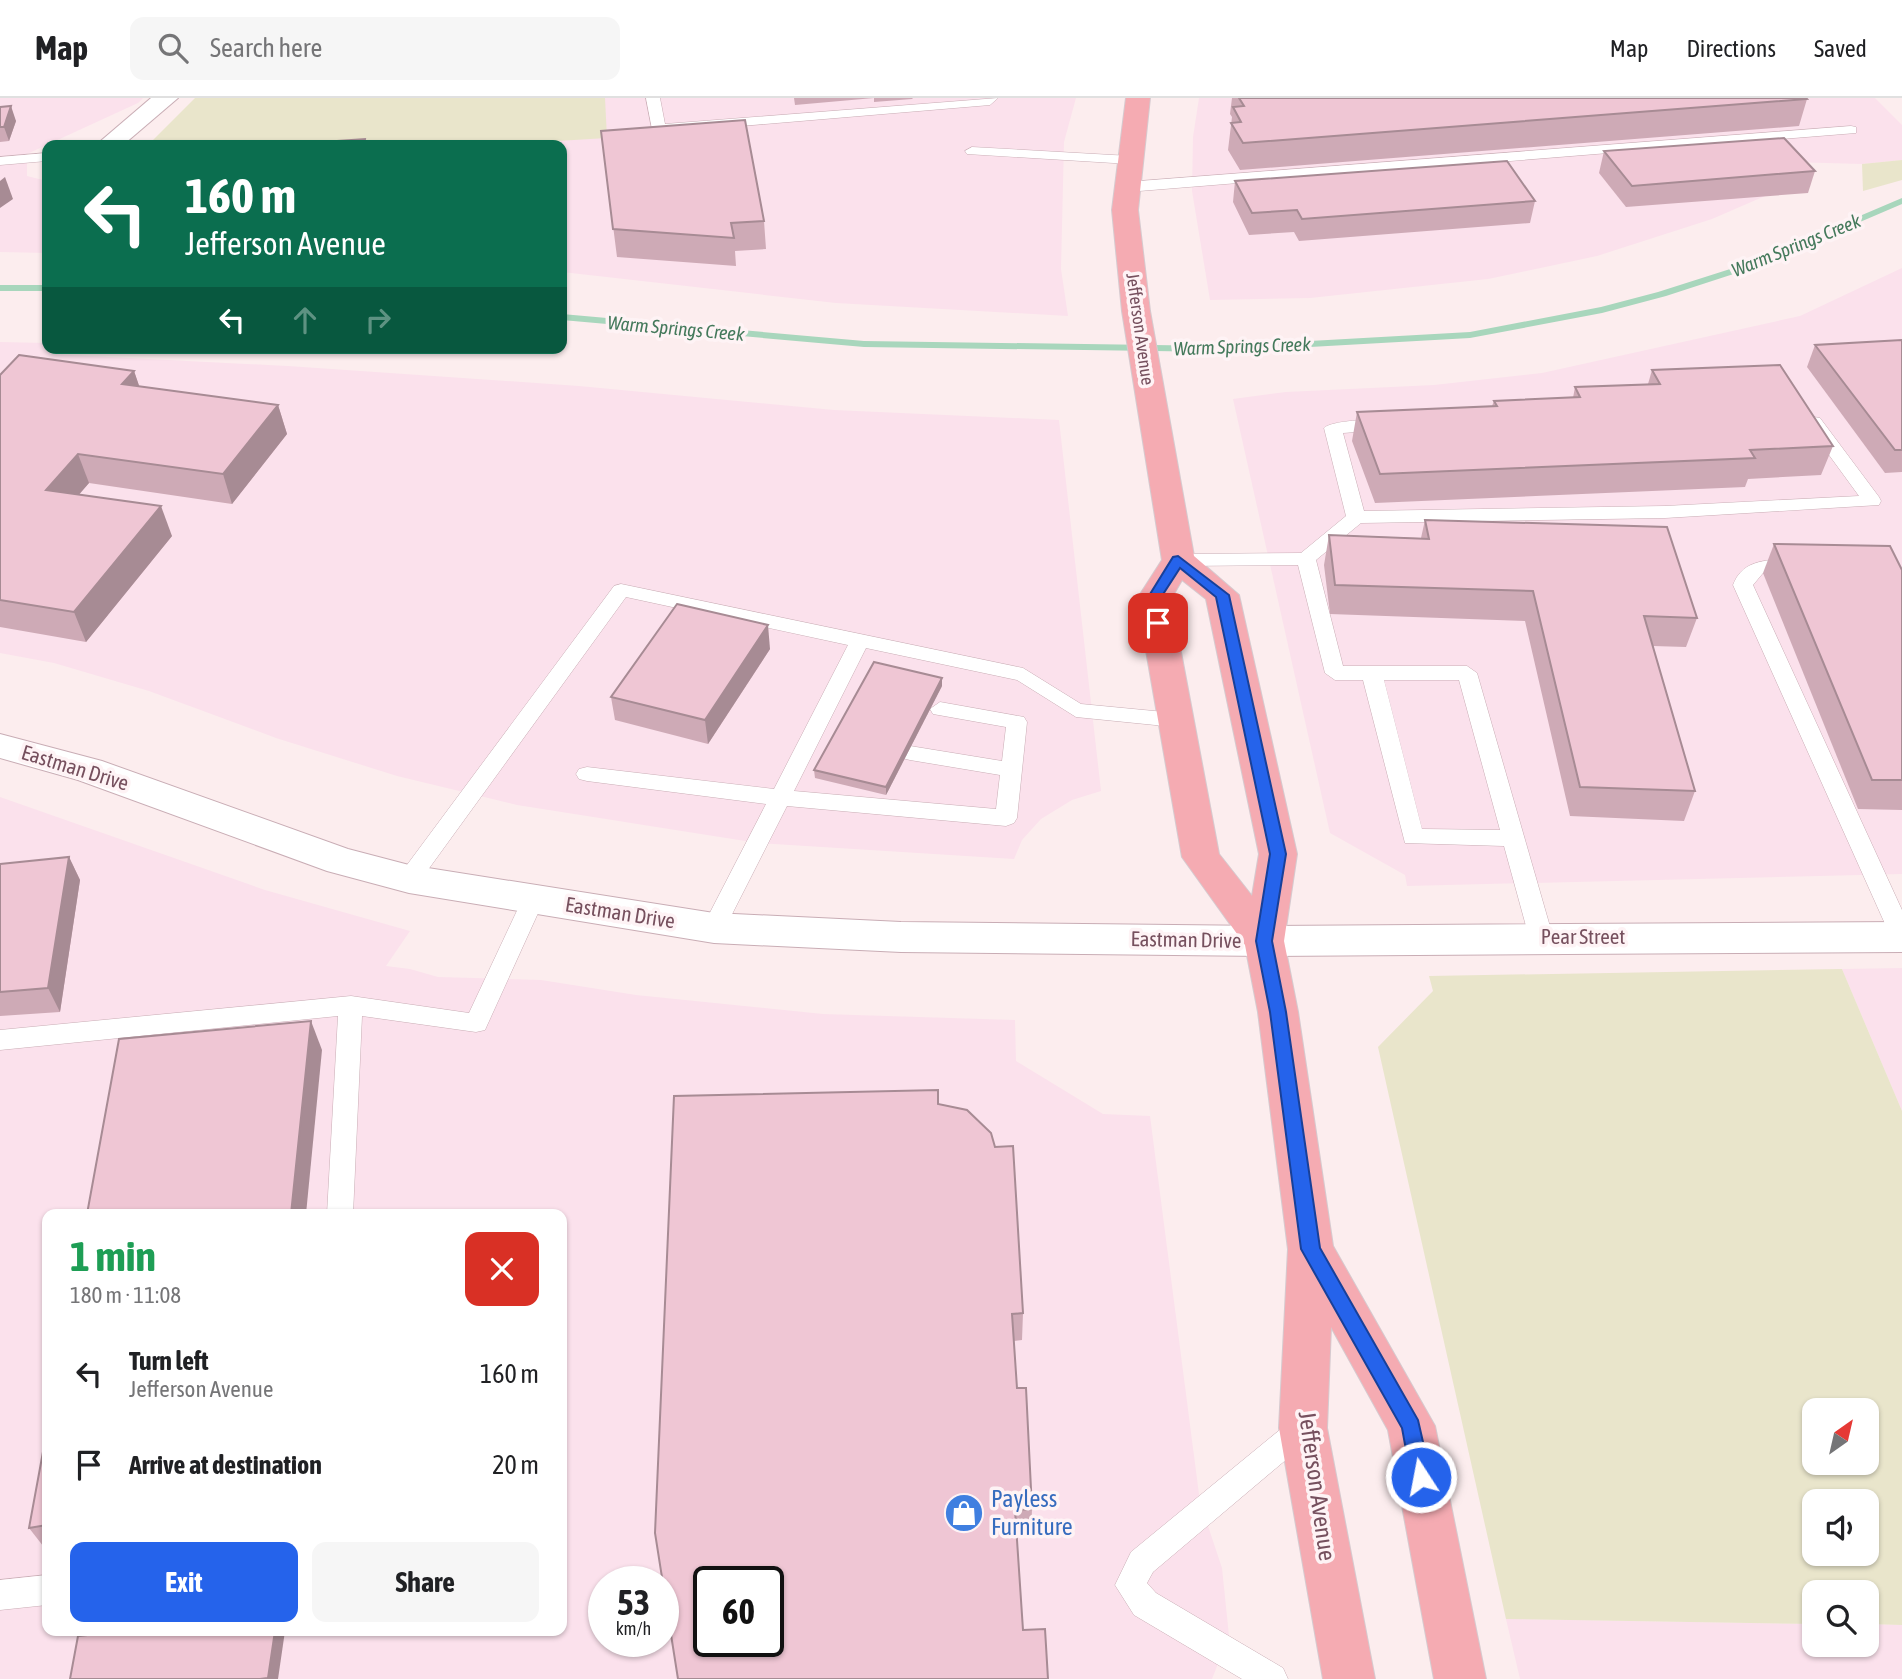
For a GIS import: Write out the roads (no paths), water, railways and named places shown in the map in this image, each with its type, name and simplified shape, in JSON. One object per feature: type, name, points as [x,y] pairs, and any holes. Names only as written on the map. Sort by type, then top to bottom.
[{"type":"main road","name":"Jefferson Avenue","points":[[1138,98],[1125,210],[1136,311],[1178,560],[1154,599],[1201,858],[1264,941]]},
{"type":"main road","name":"Jefferson Avenue","points":[[1178,560],[1222,595],[1278,854],[1264,941],[1278,1012],[1311,1249],[1303,1428],[1349,1679]]},
{"type":"main road","name":"Jefferson Avenue","points":[[1311,1249],[1411,1426],[1460,1679]]},
{"type":"street","points":[[114,140],[166,98]]},
{"type":"street","name":"Eastman Drive","points":[[0,746],[89,769],[340,861],[409,879],[714,928],[901,937],[1264,941]]},
{"type":"street","name":"Pear Street","points":[[1264,941],[1902,936]]},
{"type":"lane","points":[[653,98],[659,129],[990,101],[991,98]]},
{"type":"lane","points":[[1127,187],[1851,130]]},
{"type":"lane","points":[[972,151],[1130,160]]},
{"type":"lane","points":[[0,161],[42,158]]},
{"type":"lane","points":[[1178,560],[1307,559],[1356,517],[1665,512],[1872,501],[1800,403]]},
{"type":"lane","points":[[1356,517],[1333,428],[1398,424]]},
{"type":"lane","points":[[1307,559],[1335,673],[1467,673],[1541,937]]},
{"type":"lane","points":[[1811,564],[1757,567],[1749,572],[1743,585],[1902,936]]},
{"type":"lane","points":[[409,879],[621,590],[1023,676],[1076,710],[1175,720]]},
{"type":"lane","points":[[714,928],[780,797],[820,738],[845,691],[860,641]]},
{"type":"lane","points":[[1372,673],[1413,837],[1515,838]]},
{"type":"lane","points":[[587,774],[780,797],[1006,818],[1017,722],[940,709]]},
{"type":"lane","points":[[910,753],[1012,770]]},
{"type":"lane","points":[[0,1040],[351,1005],[476,1023],[533,900]]},
{"type":"lane","points":[[340,1209],[351,1005]]},
{"type":"lane","points":[[1272,1679],[1145,1604],[1121,1586],[1142,1562],[1303,1428]]},
{"type":"lane","points":[[0,1595],[42,1591]]},
{"type":"waterway","name":"Warm Springs Creek","points":[[567,317],[864,344],[1222,349],[1470,335],[1602,310],[1662,294],[1752,265],[1902,201]]},
{"type":"waterway","name":"Warm Springs Creek","points":[[0,288],[42,288]]},
{"type":"place","name":"Payless Furniture","points":[[964,1513]]}]
